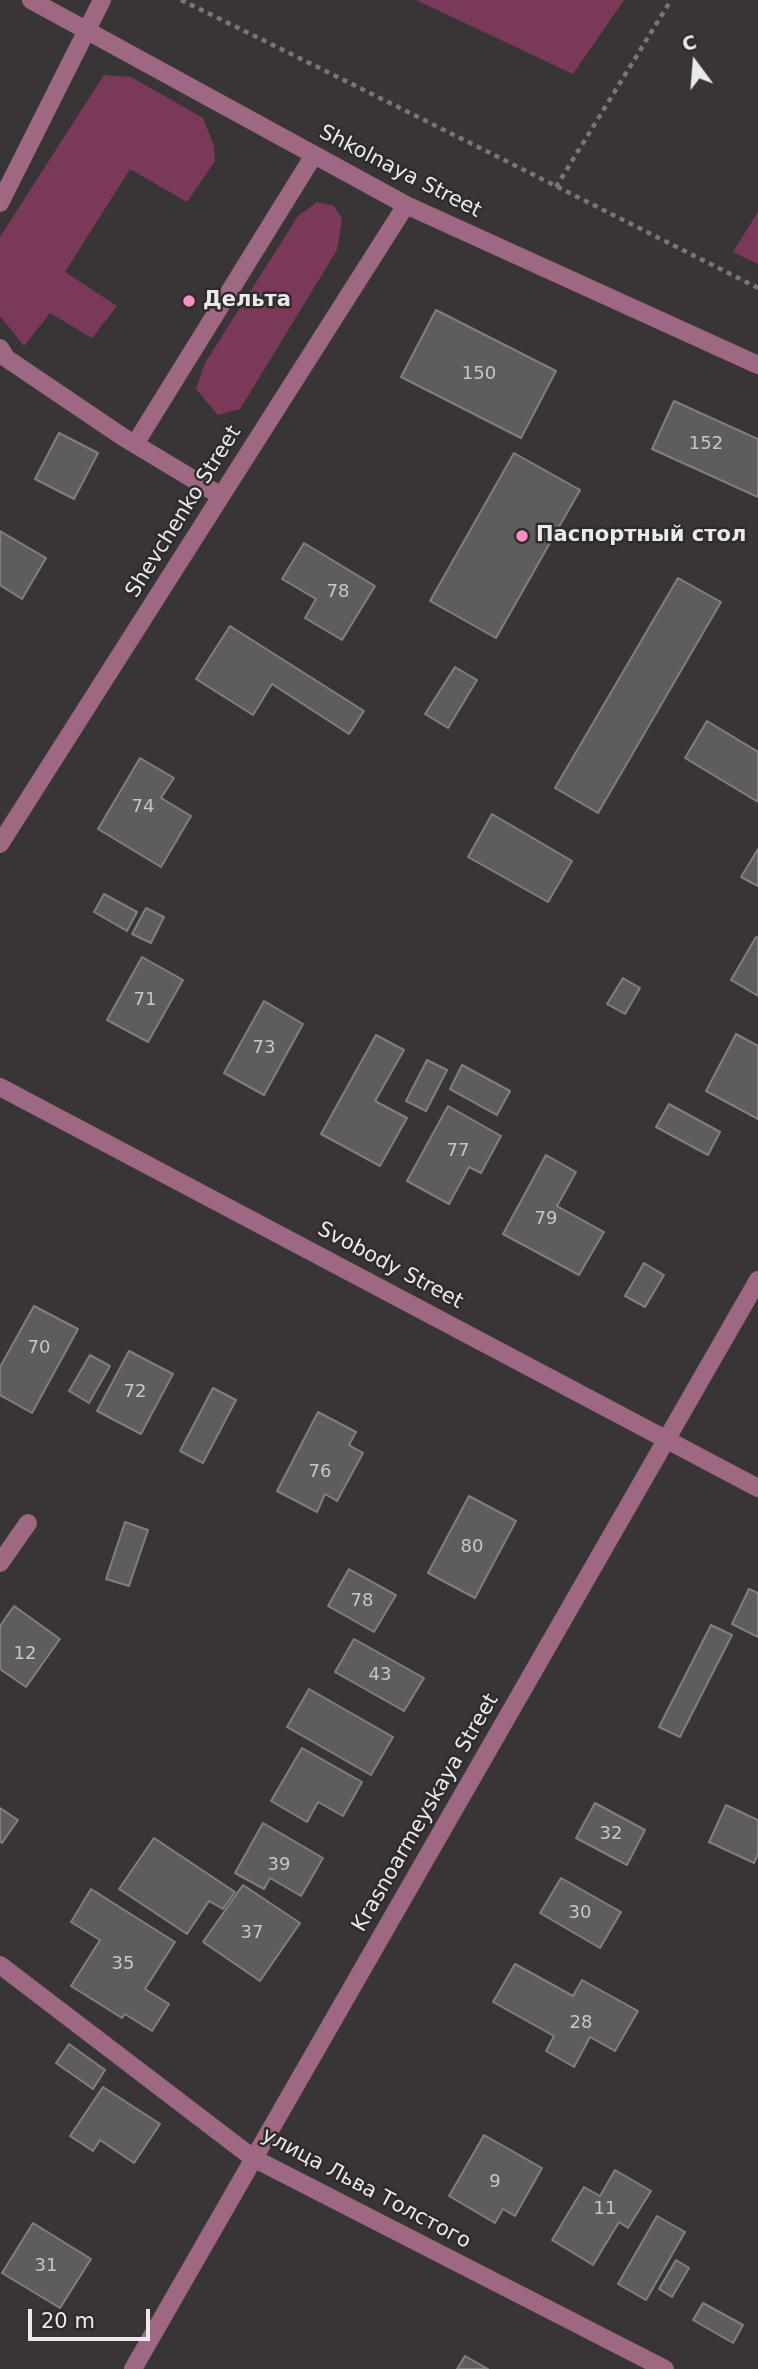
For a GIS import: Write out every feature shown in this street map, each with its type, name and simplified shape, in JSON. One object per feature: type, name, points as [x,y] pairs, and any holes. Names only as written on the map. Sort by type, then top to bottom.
[{"type":"street","name":"Shkolnaya Street","points":[[31,0],[406,205],[758,365]]},
{"type":"street","points":[[0,203],[102,0]]},
{"type":"street","points":[[135,444],[314,155]]},
{"type":"street","name":"Shevchenko Street","points":[[0,844],[406,205]]},
{"type":"street","points":[[2,356],[135,444],[221,496]]},
{"type":"street","name":"Svobody Street","points":[[0,1087],[758,1488]]},
{"type":"street","name":"Krasnoarmeyskaya Street","points":[[133,2369],[669,1440],[758,1280]]},
{"type":"street","points":[[0,1563],[28,1523]]},
{"type":"street","name":"улица Льва Толстого","points":[[0,1965],[253,2158],[665,2369]]},
{"type":"path","points":[[181,0],[499,155],[556,187],[758,288]]},
{"type":"path","points":[[556,187],[671,0]]},
{"type":"shaded area","points":[[416,0],[624,0],[573,74]]},
{"type":"shaded area","points":[[104,75],[131,77],[203,118],[214,146],[215,161],[187,202],[130,169],[65,272],[117,306],[92,338],[50,313],[24,346],[0,316],[0,237]]},
{"type":"shaded area","points":[[317,202],[334,206],[342,219],[337,250],[240,409],[218,415],[196,389],[205,363],[298,216]]},
{"type":"shaded area","points":[[758,212],[758,264],[733,252]]},
{"type":"building","points":[[436,310],[556,371],[521,438],[401,377]]},
{"type":"building","points":[[674,401],[758,439],[758,497],[652,449]]},
{"type":"building","points":[[59,433],[98,453],[74,499],[35,479]]},
{"type":"building","points":[[514,453],[580,490],[496,638],[430,601]]},
{"type":"building","points":[[0,531],[46,558],[22,599],[0,585]]},
{"type":"building","points":[[304,543],[375,586],[342,640],[305,618],[316,599],[282,579]]},
{"type":"building","points":[[678,578],[721,602],[598,813],[555,788]]},
{"type":"building","points":[[230,626],[364,711],[349,734],[272,684],[253,715],[196,679]]},
{"type":"building","points":[[455,667],[477,680],[448,728],[425,714]]},
{"type":"building","points":[[707,721],[758,752],[758,802],[685,758]]},
{"type":"building","points":[[140,758],[174,778],[161,798],[191,816],[161,867],[98,829]]},
{"type":"building","points":[[492,814],[572,861],[548,902],[468,857]]},
{"type":"building","points":[[758,849],[758,886],[741,877]]},
{"type":"building","points":[[104,894],[137,912],[127,931],[94,912]]},
{"type":"building","points":[[146,908],[164,917],[151,943],[132,934]]},
{"type":"building","points":[[756,937],[758,938],[758,996],[731,980]]},
{"type":"building","points":[[142,957],[183,980],[148,1042],[107,1020]]},
{"type":"building","points":[[623,978],[640,988],[625,1014],[607,1004]]},
{"type":"building","points":[[264,1001],[303,1024],[264,1095],[224,1073]]},
{"type":"building","points":[[736,1034],[758,1046],[758,1119],[706,1091]]},
{"type":"building","points":[[376,1035],[404,1050],[375,1101],[407,1118],[380,1166],[321,1134]]},
{"type":"building","points":[[427,1060],[447,1070],[426,1111],[406,1101]]},
{"type":"building","points":[[462,1065],[510,1091],[497,1115],[450,1089]]},
{"type":"building","points":[[669,1104],[720,1132],[708,1155],[656,1127]]},
{"type":"building","points":[[448,1106],[501,1136],[481,1173],[469,1167],[449,1204],[407,1181]]},
{"type":"building","points":[[546,1155],[576,1172],[557,1206],[604,1232],[579,1275],[503,1234]]},
{"type":"building","points":[[644,1263],[664,1275],[645,1307],[625,1296]]},
{"type":"building","points":[[34,1306],[78,1329],[32,1413],[0,1395],[0,1367]]},
{"type":"building","points":[[129,1351],[173,1374],[141,1434],[97,1411]]},
{"type":"building","points":[[90,1355],[110,1366],[89,1403],[69,1391]]},
{"type":"building","points":[[213,1388],[236,1400],[203,1463],[180,1451]]},
{"type":"building","points":[[318,1412],[356,1432],[349,1445],[363,1453],[337,1501],[325,1494],[317,1512],[277,1491]]},
{"type":"building","points":[[469,1496],[516,1521],[475,1598],[428,1573]]},
{"type":"building","points":[[125,1522],[148,1530],[129,1586],[106,1579]]},
{"type":"building","points":[[349,1569],[396,1595],[374,1632],[328,1606]]},
{"type":"building","points":[[749,1589],[758,1593],[758,1637],[732,1624]]},
{"type":"building","points":[[14,1606],[60,1639],[26,1687],[0,1669],[0,1626]]},
{"type":"building","points":[[711,1625],[732,1635],[680,1737],[659,1727]]},
{"type":"building","points":[[354,1639],[424,1678],[404,1711],[335,1672]]},
{"type":"building","points":[[309,1689],[393,1737],[371,1775],[287,1727]]},
{"type":"building","points":[[302,1748],[362,1782],[343,1816],[318,1802],[307,1822],[271,1801]]},
{"type":"building","points":[[595,1803],[645,1830],[627,1865],[576,1838]]},
{"type":"building","points":[[726,1805],[758,1820],[758,1854],[754,1863],[709,1842]]},
{"type":"building","points":[[0,1808],[18,1820],[2,1843],[0,1841]]},
{"type":"building","points":[[263,1823],[323,1858],[301,1896],[270,1878],[264,1889],[235,1873]]},
{"type":"building","points":[[154,1838],[235,1892],[223,1909],[209,1901],[187,1934],[119,1889]]},
{"type":"building","points":[[561,1878],[621,1912],[600,1948],[540,1913]]},
{"type":"building","points":[[243,1885],[300,1923],[260,1981],[203,1942]]},
{"type":"building","points":[[91,1889],[175,1942],[145,1989],[169,2004],[152,2031],[125,2014],[122,2018],[71,1986],[100,1940],[71,1922]]},
{"type":"building","points":[[515,1964],[573,1996],[582,1980],[638,2011],[615,2051],[590,2037],[574,2067],[546,2051],[554,2036],[493,2002]]},
{"type":"building","points":[[69,2044],[105,2070],[93,2089],[56,2063]]},
{"type":"building","points":[[103,2087],[160,2124],[134,2163],[100,2140],[93,2151],[70,2136]]},
{"type":"building","points":[[484,2135],[542,2168],[515,2216],[503,2209],[495,2223],[449,2196]]},
{"type":"building","points":[[615,2170],[651,2191],[628,2228],[619,2222],[593,2265],[552,2240],[584,2187],[600,2196]]},
{"type":"building","points":[[657,2216],[685,2232],[646,2300],[618,2284]]},
{"type":"building","points":[[33,2223],[91,2259],[60,2308],[2,2273]]},
{"type":"building","points":[[676,2260],[689,2268],[672,2297],[659,2289]]},
{"type":"building","points":[[703,2303],[743,2325],[733,2343],[693,2320]]},
{"type":"building","points":[[465,2356],[488,2369],[457,2369]]},
{"type":"place","name":"Дельта","points":[[189,301]]},
{"type":"place","name":"Паспортный стол","points":[[522,536]]}]
